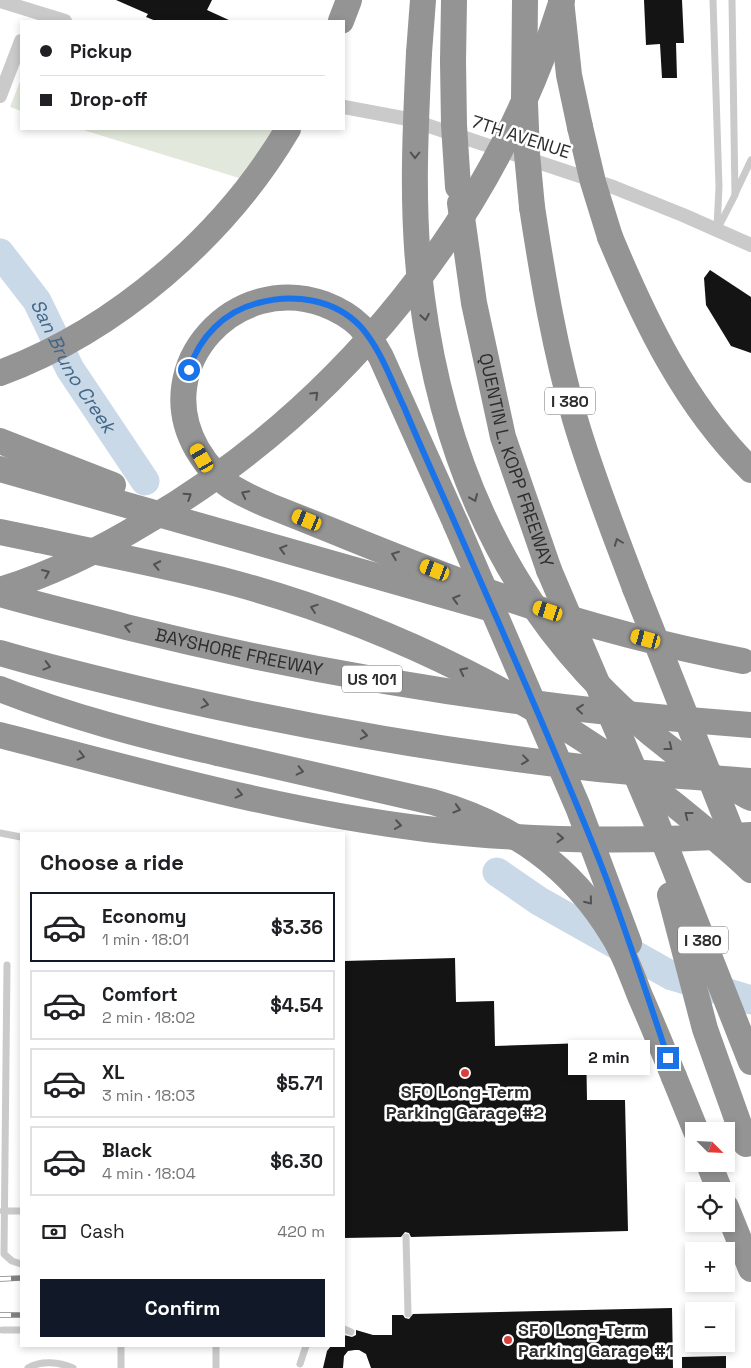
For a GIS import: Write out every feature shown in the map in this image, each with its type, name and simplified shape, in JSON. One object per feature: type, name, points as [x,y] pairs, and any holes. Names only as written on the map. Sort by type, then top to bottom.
[{"type":"highway","points":[[341,20],[349,0]]},
{"type":"highway","points":[[423,0],[415,133],[415,194],[422,297],[431,352],[443,404],[457,453],[474,500],[500,551],[527,597],[558,639],[593,680],[629,715],[674,751],[716,779],[751,798]]},
{"type":"highway","name":"QUENTIN L. KOPP FREEWAY","points":[[454,0],[454,125],[458,187],[474,303],[503,437],[549,570],[655,819],[751,1062]]},
{"type":"highway","name":"I 380","points":[[525,0],[524,100],[532,207],[550,312],[575,419],[591,470],[635,588],[751,880]]},
{"type":"highway","points":[[562,0],[569,75],[593,182],[610,237],[634,295],[660,347],[686,389],[715,428],[751,470]]},
{"type":"highway","points":[[0,592],[103,547],[190,495],[300,410],[348,362],[415,284],[454,229],[472,199],[520,108],[547,45],[562,0]]},
{"type":"highway","points":[[0,373],[49,352],[99,322],[141,293],[176,264],[220,220],[256,177],[287,130]]},
{"type":"highway","points":[[674,1077],[625,930],[602,868],[549,740],[456,524],[381,357],[359,325],[346,315],[312,300],[293,297],[273,298],[233,312],[215,326],[202,342],[192,360],[185,380],[183,399],[185,418],[192,440],[202,458],[216,474],[232,487],[270,506],[515,600],[616,631],[709,655],[747,662]]},
{"type":"highway","points":[[0,441],[113,485],[176,518]]},
{"type":"highway","points":[[0,469],[533,620],[633,643],[747,662]]},
{"type":"highway","points":[[0,532],[183,570],[236,583],[338,616],[391,637],[495,688],[599,750],[651,787],[751,870]]},
{"type":"highway","name":"BAYSHORE FREEWAY","points":[[0,592],[186,642],[369,678],[567,708],[751,725]]},
{"type":"highway","points":[[0,653],[210,705],[383,739],[477,754],[592,768],[751,781]]},
{"type":"highway","points":[[0,689],[67,714],[115,728],[433,802],[463,810],[498,826],[540,853],[580,890],[615,938],[692,1122]]},
{"type":"highway","points":[[679,697],[751,856]]},
{"type":"highway","points":[[0,736],[293,807],[426,829],[491,835],[621,840],[751,835]]},
{"type":"highway","points":[[655,819],[659,852],[705,1029],[748,1151]]},
{"type":"highway","points":[[735,1229],[751,1269]]},
{"type":"street","points":[[0,0],[62,20]]},
{"type":"street","points":[[0,96],[20,45]]},
{"type":"street","name":"7TH AVENUE","points":[[345,107],[408,119],[613,187],[683,214],[751,245]]},
{"type":"lane","points":[[713,0],[719,188],[717,230]]},
{"type":"lane","points":[[732,0],[735,195]]},
{"type":"lane","points":[[717,230],[751,160]]},
{"type":"lane","points":[[0,833],[20,837]]},
{"type":"lane","points":[[7,965],[4,1254],[12,1261],[20,1264]]},
{"type":"lane","points":[[4,1211],[20,1211]]},
{"type":"lane","points":[[406,1237],[408,1314]]},
{"type":"lane","points":[[2,1330],[20,1330]]},
{"type":"lane","points":[[121,1347],[121,1368]]},
{"type":"lane","points":[[216,1347],[216,1368]]},
{"type":"lane","points":[[300,1364],[306,1347]]},
{"type":"lane","points":[[28,1368],[36,1363],[63,1363],[73,1368]]},
{"type":"shaded area","points":[[20,82],[20,111],[10,107]]},
{"type":"shaded area","points":[[83,130],[296,130],[252,182]]},
{"type":"building","points":[[116,0],[212,0],[207,10],[229,20],[154,20],[146,17],[148,14]]},
{"type":"building","points":[[644,0],[682,0],[684,43],[676,43],[677,78],[662,78],[660,44],[646,45]]},
{"type":"building","points":[[710,270],[751,297],[751,353],[731,346],[706,305],[704,278]]},
{"type":"building","name":"SFO Long-Term Parking Garage #2","points":[[455,958],[456,1002],[494,1001],[495,1046],[586,1043],[587,1100],[625,1100],[628,1231],[411,1237],[409,1233],[405,1232],[401,1237],[345,1238],[345,961]]},
{"type":"building","name":"SFO Long-Term Parking Garage #1","points":[[672,1308],[673,1368],[371,1368],[366,1354],[355,1350],[348,1351],[344,1356],[343,1368],[323,1368],[327,1351],[330,1347],[345,1347],[345,1335],[352,1337],[356,1335],[356,1330],[373,1335],[392,1335],[392,1315],[403,1315],[409,1319],[413,1314]]},
{"type":"building","points":[[726,1356],[726,1368],[682,1368],[682,1357]]},
{"type":"waterway","name":"San Bruno Creek","points":[[0,253],[37,301],[70,369],[145,481]]},
{"type":"waterway","name":"San Bruno Creek","points":[[497,872],[539,901],[672,976],[751,1000]]},
{"type":"railway","points":[[0,1279],[20,1278]]},
{"type":"railway","points":[[0,1315],[20,1315]]},
{"type":"place","name":"SFO Long-Term Parking Garage #2","points":[[465,1073]]},
{"type":"place","name":"SFO Long-Term Parking Garage #1","points":[[508,1340]]},
{"type":"route","points":[[189,370],[202,342],[215,326],[233,312],[273,298],[293,297],[312,300],[330,306],[359,325],[372,341],[426,457],[578,807],[625,930],[668,1058]]}]
